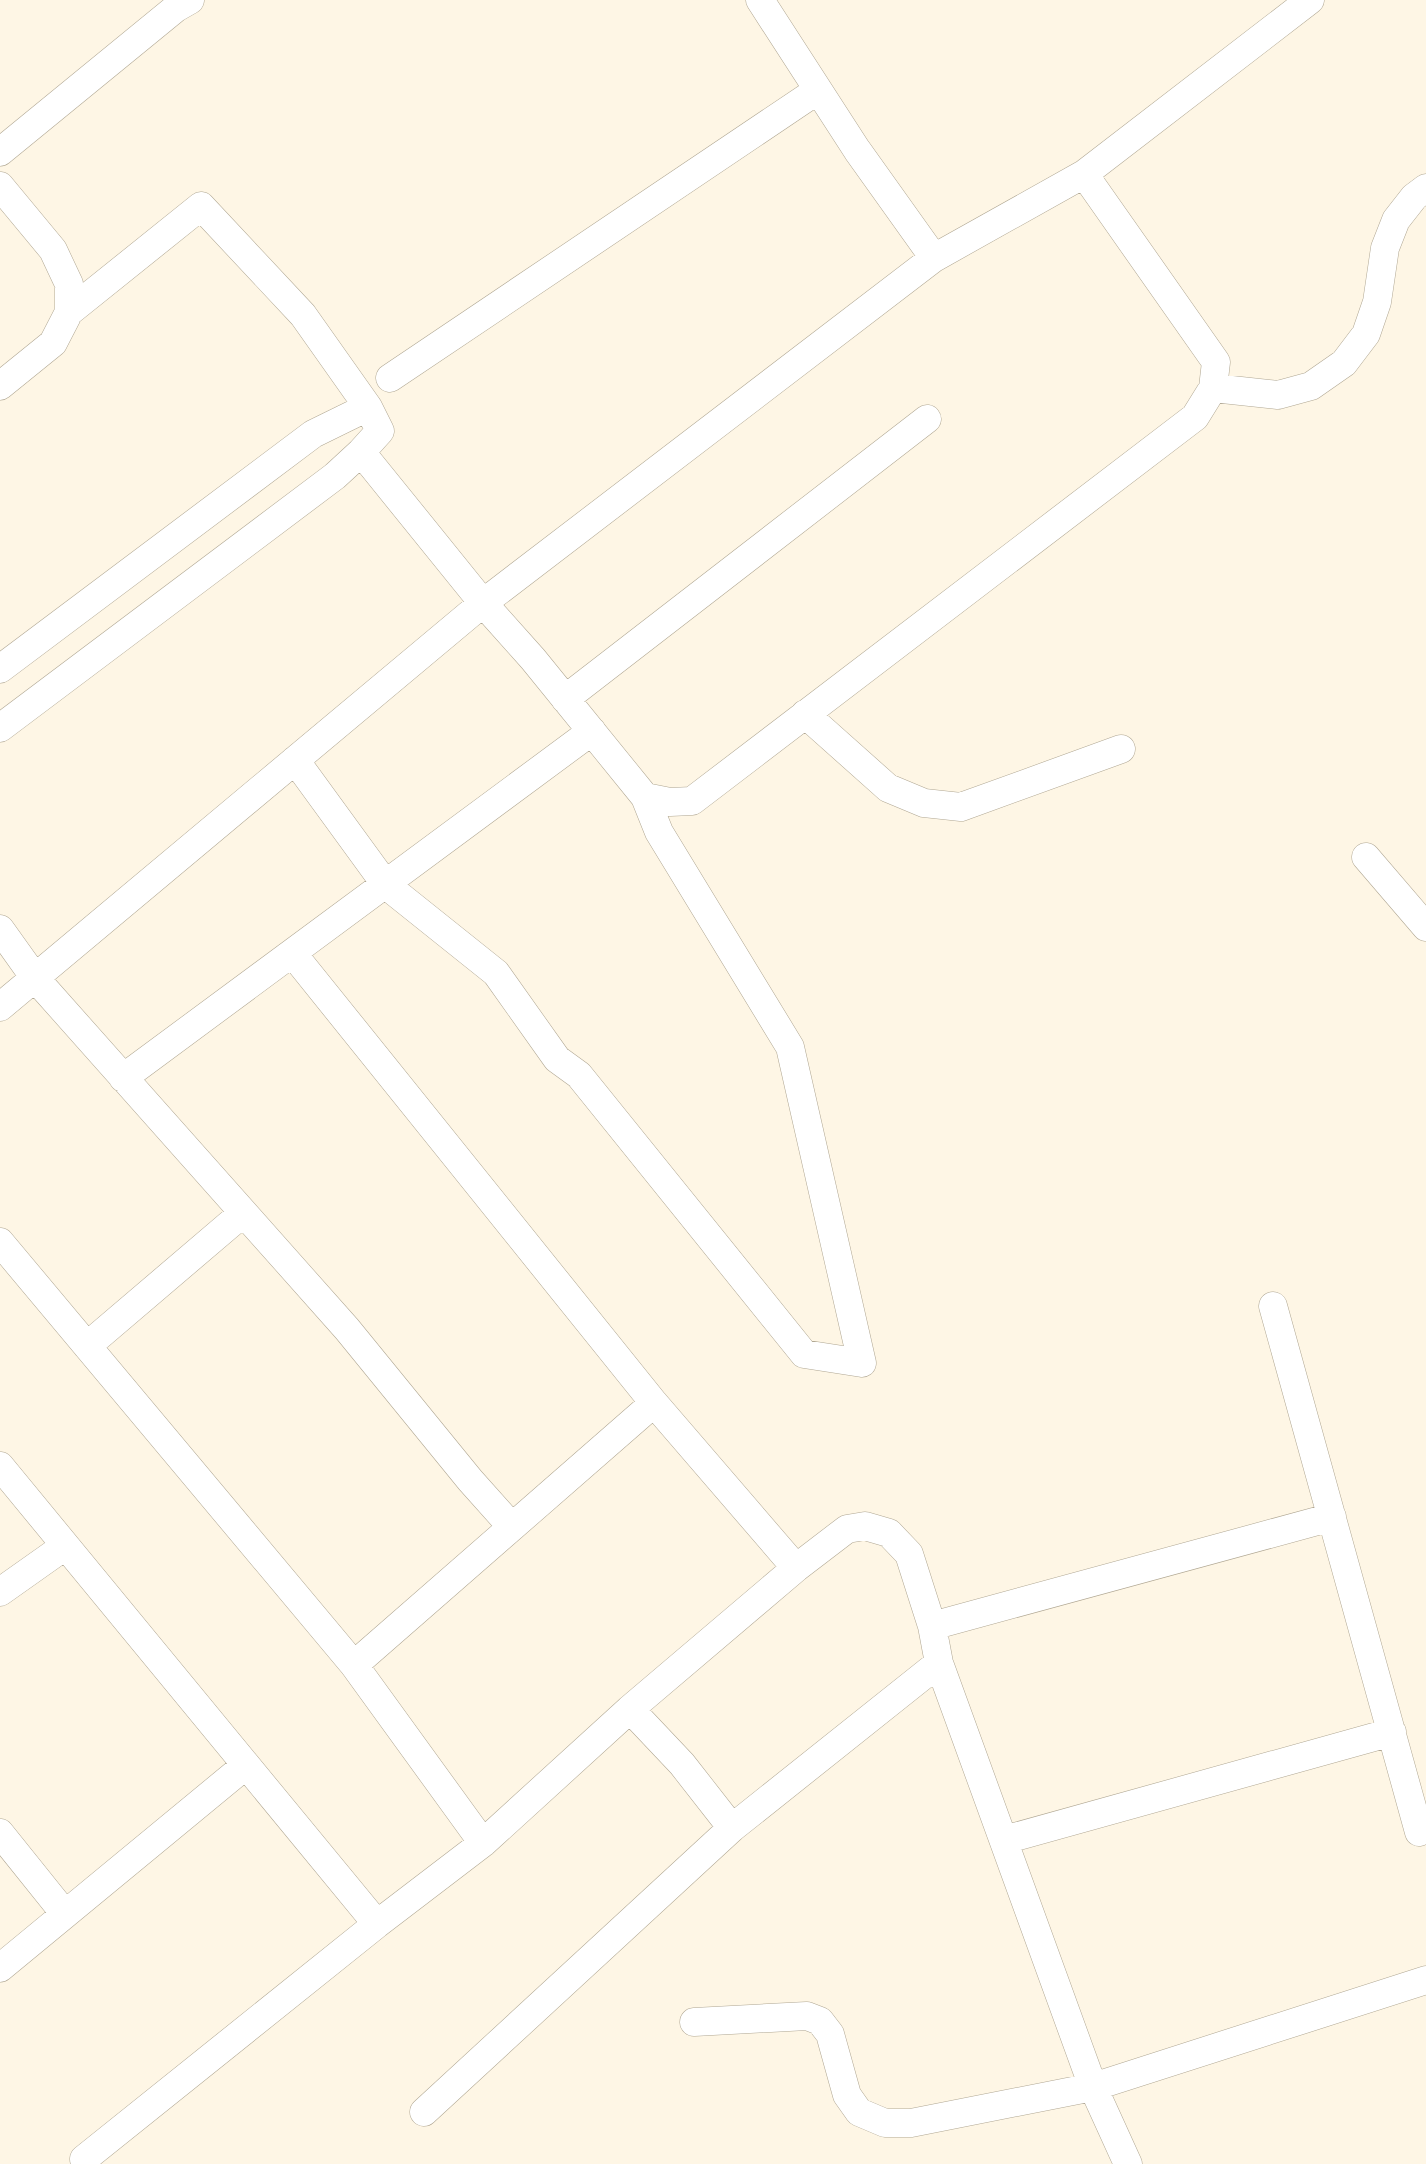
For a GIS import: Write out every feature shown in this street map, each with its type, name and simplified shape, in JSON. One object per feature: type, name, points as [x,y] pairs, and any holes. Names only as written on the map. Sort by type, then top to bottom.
[{"type":"street","points":[[0,152],[176,8],[190,0]]},
{"type":"street","points":[[760,0],[857,150],[934,258]]},
{"type":"street","points":[[0,1007],[483,603],[934,258],[1084,174],[1310,0]]},
{"type":"street","points":[[390,378],[818,90]]},
{"type":"street","points":[[645,797],[670,802],[692,800],[1194,417],[1213,388],[1216,362],[1084,174]]},
{"type":"street","points":[[0,186],[53,250],[69,284],[69,312]]},
{"type":"street","points":[[1213,388],[1278,395],[1312,386],[1344,363],[1366,334],[1377,302],[1385,248],[1396,220],[1414,197],[1426,188]]},
{"type":"street","points":[[0,386],[53,343],[69,312],[201,206],[303,315],[368,408],[380,431],[361,452],[327,482],[0,728]]},
{"type":"street","points":[[0,669],[313,434],[368,408]]},
{"type":"street","points":[[566,699],[927,419]]},
{"type":"street","points":[[295,760],[386,885],[496,973],[557,1059],[579,1075],[804,1354],[862,1363],[790,1047],[659,832],[645,797],[566,699],[483,603],[361,452]]},
{"type":"street","points":[[805,714],[888,788],[924,803],[960,807],[1121,749]]},
{"type":"street","points":[[123,1078],[592,732]]},
{"type":"street","points":[[1366,857],[1426,928]]},
{"type":"street","points":[[0,930],[35,978],[347,1329],[470,1480],[512,1527]]},
{"type":"street","points":[[293,954],[654,1403],[796,1568]]},
{"type":"street","points":[[87,1346],[243,1213]]},
{"type":"street","points":[[0,1242],[354,1665],[483,1844]]},
{"type":"street","points":[[1273,1306],[1420,1832]]},
{"type":"street","points":[[354,1665],[654,1403]]},
{"type":"street","points":[[0,1466],[378,1924]]},
{"type":"street","points":[[932,1626],[1332,1516]]},
{"type":"street","points":[[84,2159],[378,1924],[483,1844],[630,1709],[796,1568],[846,1530],[865,1526],[889,1533],[909,1554],[932,1626],[940,1664],[1093,2087],[1128,2164]]},
{"type":"street","points":[[0,1592],[65,1546]]},
{"type":"street","points":[[424,2112],[732,1828],[940,1664]]},
{"type":"street","points":[[630,1709],[682,1764],[732,1828]]},
{"type":"street","points":[[1004,1840],[1392,1732]]},
{"type":"street","points":[[0,1968],[246,1765]]},
{"type":"street","points":[[0,1833],[65,1914]]},
{"type":"street","points":[[694,2022],[806,2016],[820,2021],[830,2034],[847,2095],[859,2112],[885,2123],[910,2123],[1093,2087],[1426,1980]]}]
